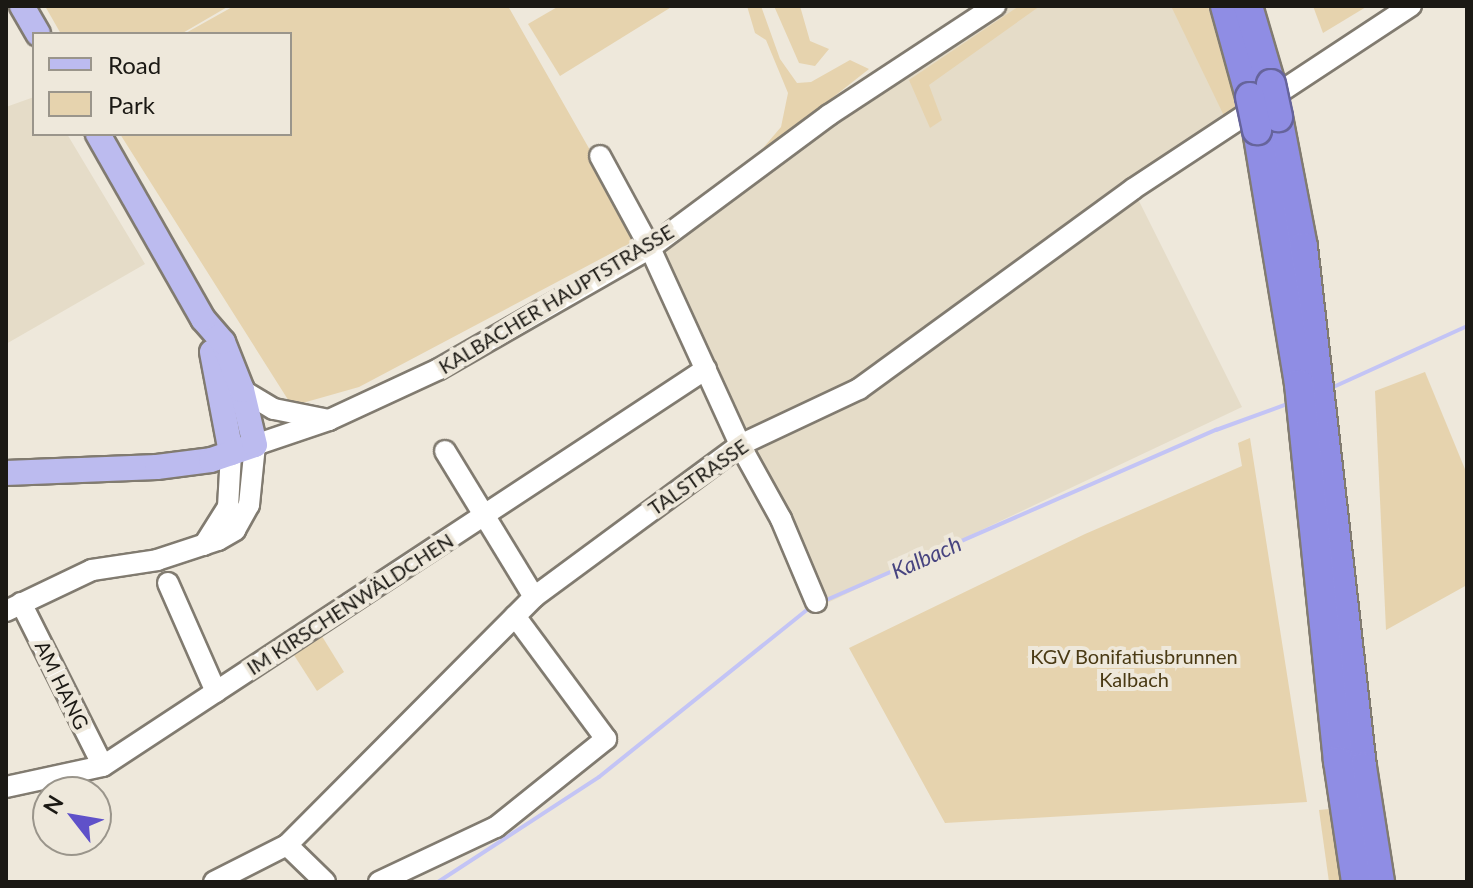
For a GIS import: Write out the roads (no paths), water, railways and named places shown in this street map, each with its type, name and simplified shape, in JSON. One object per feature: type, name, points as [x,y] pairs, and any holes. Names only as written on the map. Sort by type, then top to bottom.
[{"type":"highway","points":[[1225,6],[1260,91]]},
{"type":"highway","points":[[1248,6],[1309,381],[1380,882]]},
{"type":"highway","points":[[1313,416],[1338,761],[1356,882]]},
{"type":"main road","points":[[22,6],[37,32]]},
{"type":"main road","points":[[99,136],[203,319],[223,342],[242,390],[255,445]]},
{"type":"main road","points":[[203,319],[218,367],[231,453]]},
{"type":"main road","name":"KALBACHER HAUPTSTRASSE","points":[[6,473],[101,473],[231,453],[255,445]]},
{"type":"street","name":"KALBACHER HAUPTSTRASSE","points":[[255,445],[329,420],[439,369],[650,248],[829,115],[995,6]]},
{"type":"street","name":"TALSTRASSE","points":[[214,882],[287,845],[534,597],[740,445],[859,389],[1227,127],[1411,6]]},
{"type":"street","points":[[600,156],[650,248],[740,445],[781,519],[816,602]]},
{"type":"street","name":"IM KIRSCHENWÄLDCHEN","points":[[6,787],[103,766],[706,369]]},
{"type":"street","points":[[242,390],[274,409],[329,420]]},
{"type":"street","points":[[14,607],[92,570],[157,560],[204,545],[235,530],[249,505],[255,445]]},
{"type":"street","points":[[445,451],[534,597]]},
{"type":"street","points":[[204,545],[228,507],[231,453]]},
{"type":"street","points":[[168,583],[216,692]]},
{"type":"street","name":"AM HANG","points":[[14,607],[103,766]]},
{"type":"street","points":[[379,882],[496,827],[606,739],[515,616]]},
{"type":"street","points":[[287,845],[325,882]]},
{"type":"waterway","name":"Kalbach","points":[[1329,389],[1467,326]]},
{"type":"waterway","name":"Kalbach","points":[[824,601],[1216,430],[1290,403]]},
{"type":"waterway","name":"Kalbach","points":[[438,882],[599,777],[812,606]]},
{"type":"park label","name":"KGV Bonifatiusbrunnen Kalbach","points":[[1134,668]]}]
